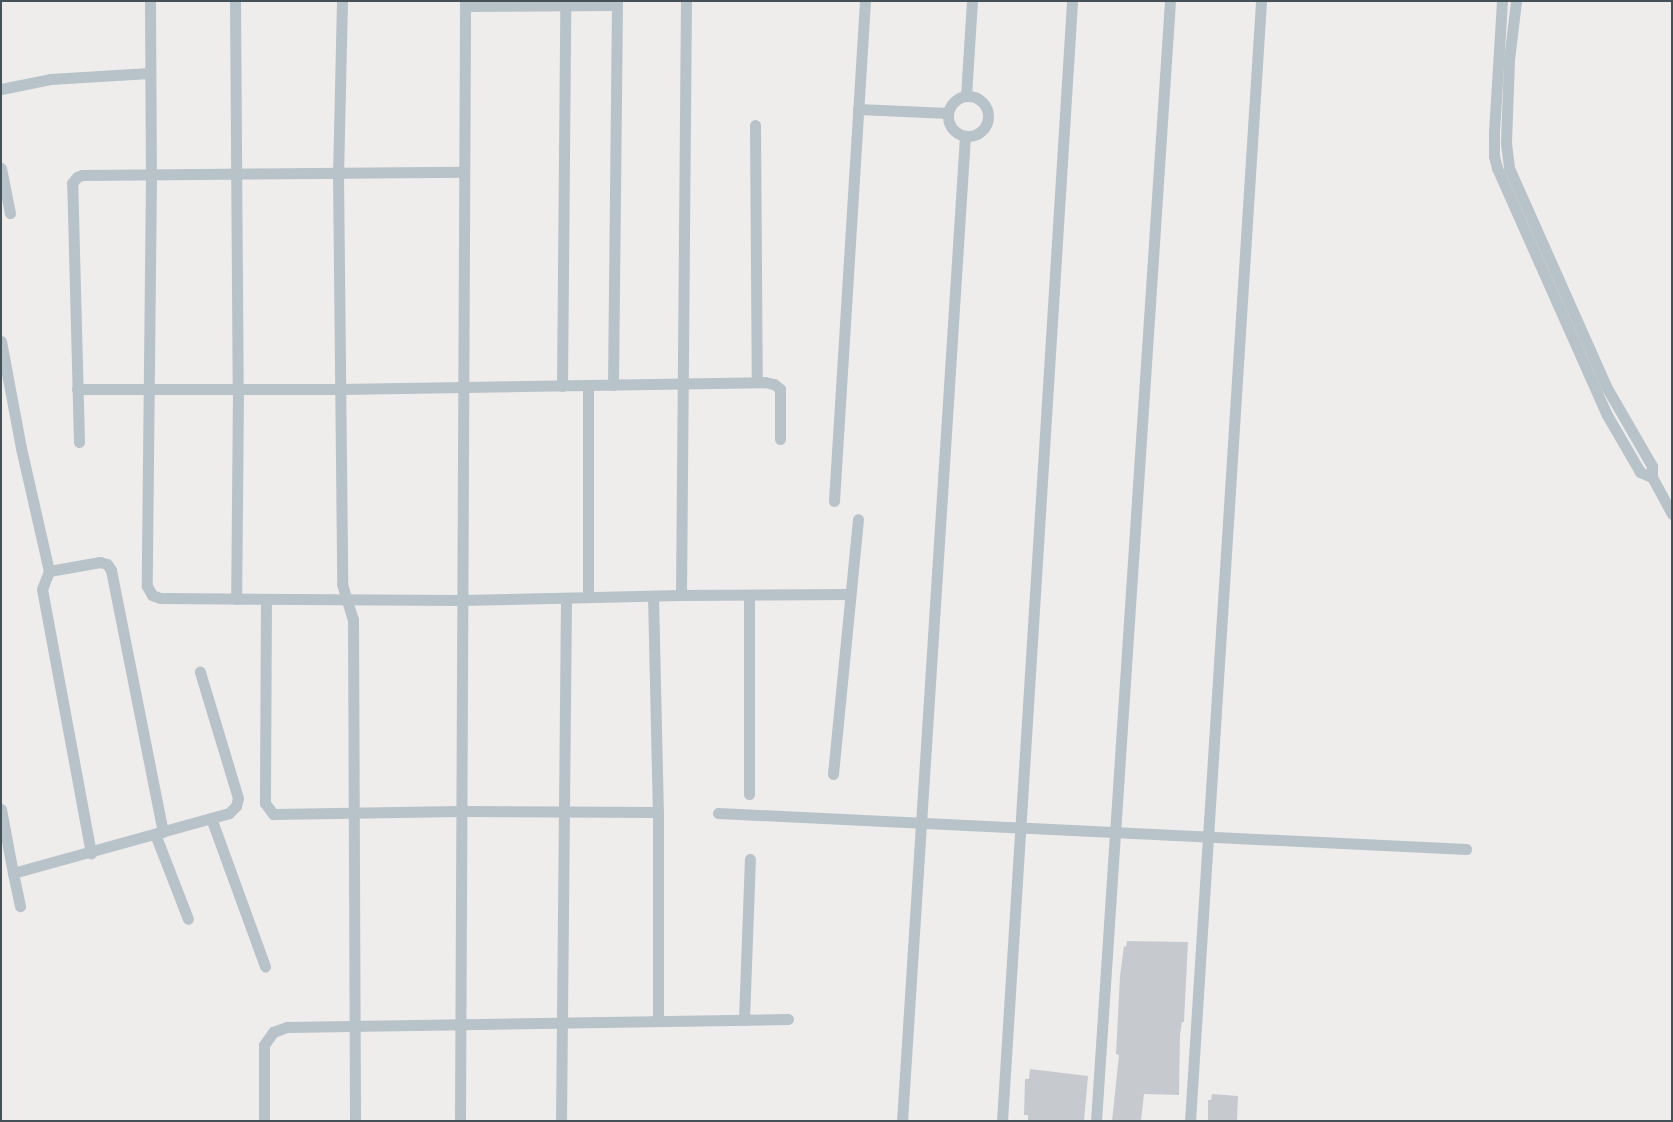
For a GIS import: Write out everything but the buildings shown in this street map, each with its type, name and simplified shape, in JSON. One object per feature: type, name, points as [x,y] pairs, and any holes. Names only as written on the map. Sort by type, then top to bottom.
[{"type":"street","points":[[150,1],[151,175],[147,586],[152,595],[160,598],[461,600],[681,595],[850,594]]},
{"type":"street","points":[[235,1],[238,388],[236,599]]},
{"type":"street","points":[[342,1],[338,174],[342,584],[353,619],[355,1121]]},
{"type":"street","points":[[681,595],[686,1]]},
{"type":"street","points":[[834,501],[865,1]]},
{"type":"street","points":[[966,96],[972,1]]},
{"type":"street","points":[[1002,1121],[1072,1]]},
{"type":"street","points":[[1096,1121],[1170,1]]},
{"type":"street","points":[[1190,1121],[1261,1]]},
{"type":"street","points":[[1502,1],[1494,132],[1494,156],[1497,168],[1503,187],[1538,259],[1607,415],[1640,472],[1652,478]]},
{"type":"street","points":[[1516,1],[1509,60],[1506,143],[1509,168],[1607,388],[1652,466],[1652,478],[1672,514]]},
{"type":"street","points":[[460,1121],[465,3],[565,5],[617,3],[614,385]]},
{"type":"street","points":[[562,386],[565,5]]},
{"type":"street","points":[[1,89],[50,79],[150,73]]},
{"type":"street","points":[[966,96],[979,99],[984,104],[988,117],[983,130],[977,134],[965,136],[954,131],[948,120],[948,113],[953,102],[966,96]]},
{"type":"street","points":[[858,109],[948,113]]},
{"type":"street","points":[[755,125],[757,382]]},
{"type":"street","points":[[902,1121],[965,136]]},
{"type":"street","points":[[1,168],[10,212]]},
{"type":"street","points":[[79,442],[72,183],[82,175],[463,172]]},
{"type":"street","points":[[1,341],[49,571],[42,589],[90,853]]},
{"type":"street","points":[[77,389],[340,389],[757,382],[774,384],[780,389],[780,439]]},
{"type":"street","points":[[588,385],[588,597]]},
{"type":"street","points":[[833,774],[858,519]]},
{"type":"street","points":[[49,571],[100,562],[107,564],[111,570],[159,833],[188,919]]},
{"type":"street","points":[[749,595],[750,794]]},
{"type":"street","points":[[654,596],[658,812],[658,1021]]},
{"type":"street","points":[[561,1121],[566,812],[566,598]]},
{"type":"street","points":[[266,599],[265,803],[273,814],[460,811],[658,812]]},
{"type":"street","points":[[13,873],[229,813],[236,806],[238,798],[200,672]]},
{"type":"street","points":[[1,809],[20,906]]},
{"type":"street","points":[[718,813],[1466,849]]},
{"type":"street","points":[[210,818],[266,966]]},
{"type":"street","points":[[744,1020],[750,859]]},
{"type":"street","points":[[264,1121],[264,1045],[273,1032],[287,1027],[788,1019]]}]
